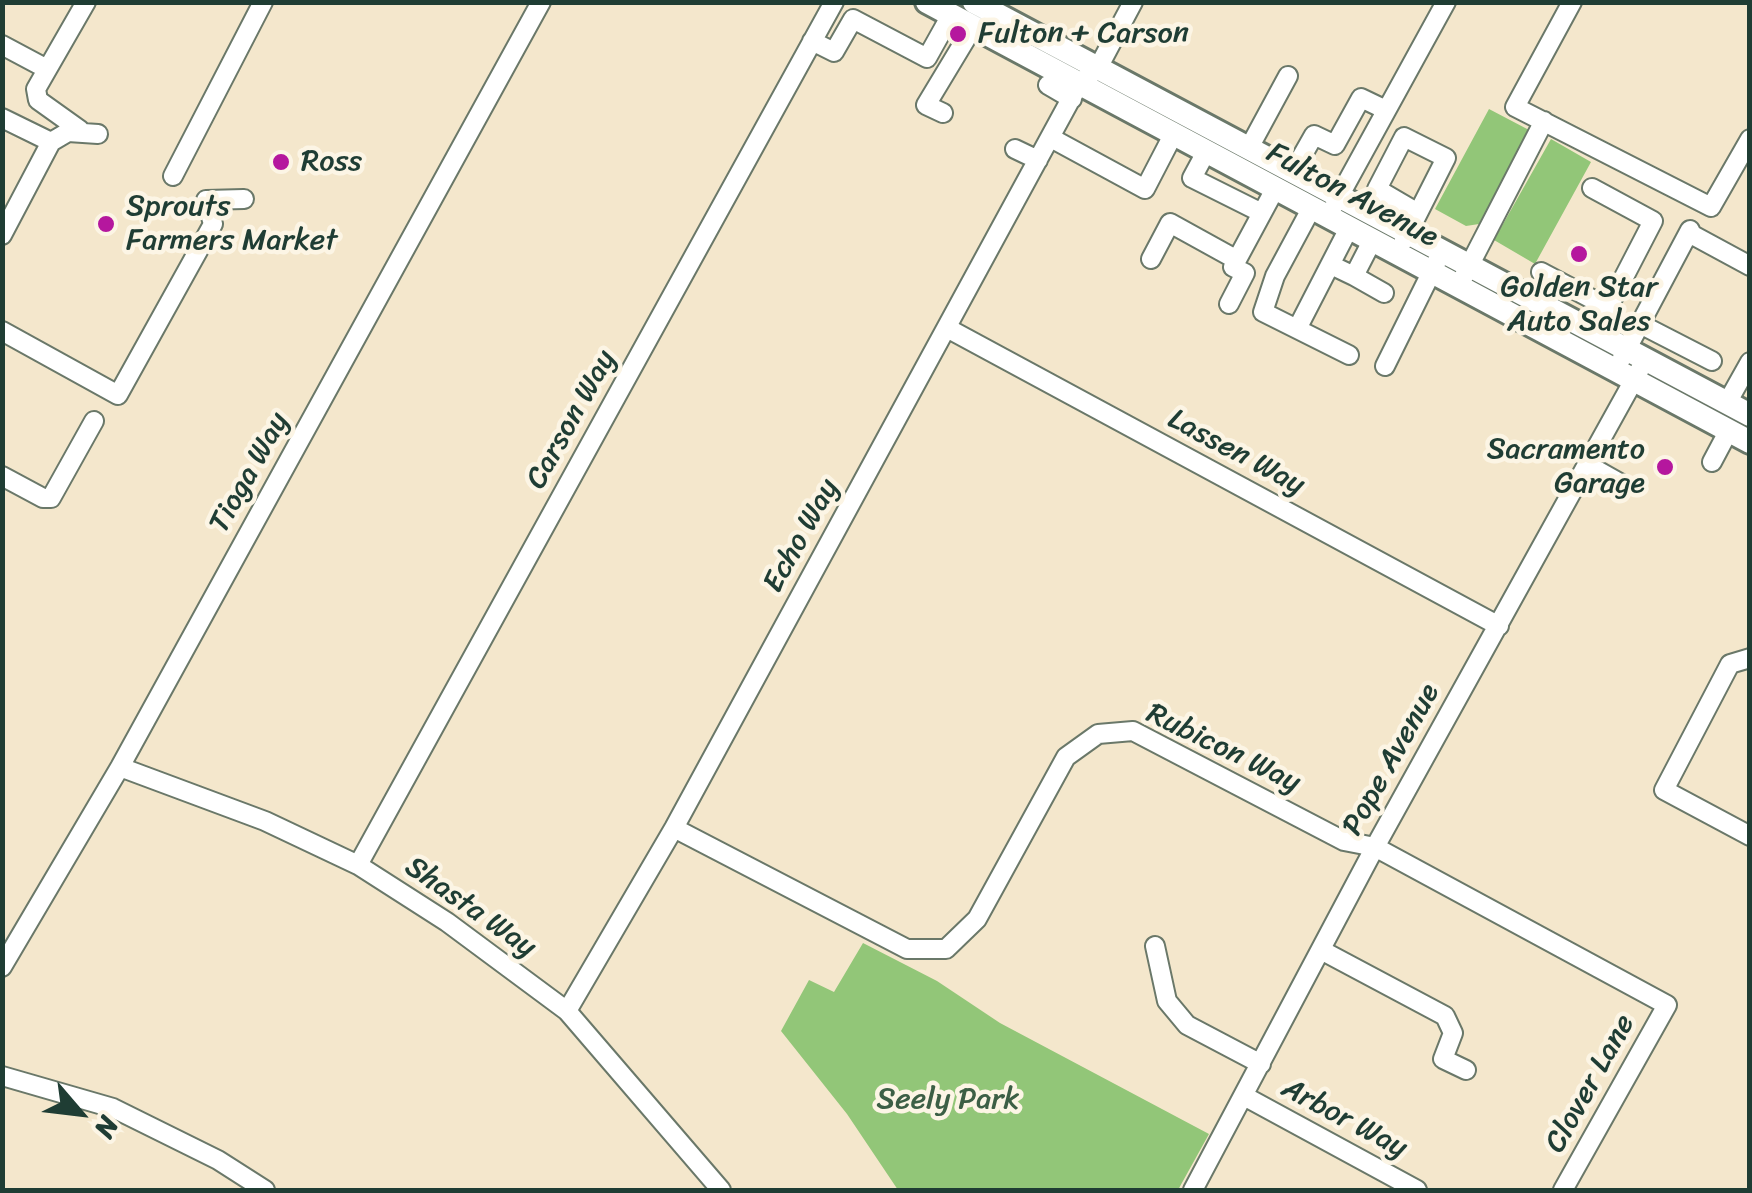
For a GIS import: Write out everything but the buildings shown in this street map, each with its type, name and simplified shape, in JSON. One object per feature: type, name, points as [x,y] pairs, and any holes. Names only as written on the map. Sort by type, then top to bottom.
[{"type":"main road","name":"Fulton Avenue","points":[[927,2],[951,15],[978,10],[1098,68],[1294,172],[1332,213],[1372,241],[1396,254],[1436,262],[1464,276],[1630,365],[1739,436]]},
{"type":"main road","name":"Fulton Avenue","points":[[978,10],[1076,91],[1173,135],[1275,190],[1332,213],[1413,223],[1436,262]]},
{"type":"main road","name":"Fulton Avenue","points":[[1464,276],[1595,333],[1630,365],[1750,415]]},
{"type":"street","points":[[2,118],[51,142],[89,132],[38,100],[36,89],[86,2]]},
{"type":"street","points":[[172,176],[263,2]]},
{"type":"street","name":"Tioga Way","points":[[2,967],[120,767],[542,2]]},
{"type":"street","name":"Carson Way","points":[[358,865],[834,2]]},
{"type":"street","points":[[1048,86],[1076,91],[1098,68],[1133,2]]},
{"type":"street","points":[[1350,355],[1263,312],[1274,276],[1332,213],[1446,2]]},
{"type":"street","points":[[1572,2],[1515,106],[1711,207],[1750,138]]},
{"type":"street","points":[[944,113],[926,105],[978,10]]},
{"type":"street","points":[[812,41],[834,52],[853,19],[927,58],[951,15]]},
{"type":"street","points":[[2,46],[46,69]]},
{"type":"street","points":[[1249,148],[1288,76]]},
{"type":"street","name":"Echo Way","points":[[567,1011],[674,828],[1076,91]]},
{"type":"street","points":[[1336,146],[1362,98],[1386,110]]},
{"type":"street","points":[[1464,276],[1544,121]]},
{"type":"street","points":[[1051,138],[1145,189],[1173,135]]},
{"type":"street","points":[[1294,172],[1314,135],[1361,156]]},
{"type":"street","points":[[2,235],[51,142]]},
{"type":"street","points":[[1015,149],[1038,160]]},
{"type":"street","points":[[1206,152],[1192,178],[1262,214]]},
{"type":"street","points":[[1592,188],[1653,221],[1595,333]]},
{"type":"street","points":[[1229,304],[1245,273],[1234,266],[1275,190]]},
{"type":"street","points":[[2,331],[118,395],[214,224],[206,200],[244,200]]},
{"type":"street","points":[[1298,329],[1330,265],[1332,213]]},
{"type":"street","points":[[1151,258],[1170,223],[1237,260]]},
{"type":"street","points":[[1396,254],[1413,223]]},
{"type":"street","name":"Pope Avenue","points":[[1193,1190],[1375,847],[1588,465],[1630,365],[1640,324],[1690,232],[1750,266]]},
{"type":"street","points":[[1354,276],[1372,241]]},
{"type":"street","points":[[1385,366],[1436,262]]},
{"type":"street","points":[[1330,265],[1384,293]]},
{"type":"street","points":[[1541,272],[1609,308]]},
{"type":"street","points":[[1640,324],[1712,361]]},
{"type":"street","name":"Lassen Way","points":[[947,328],[1498,626]]},
{"type":"street","points":[[1727,404],[1750,362]]},
{"type":"street","points":[[2,476],[43,498],[51,498],[94,420]]},
{"type":"street","points":[[1712,462],[1739,436]]},
{"type":"street","points":[[1588,465],[1620,482]]},
{"type":"street","points":[[1750,658],[1730,664],[1664,790],[1750,836]]},
{"type":"street","name":"Rubicon Way","points":[[674,828],[907,949],[926,952],[946,948],[978,919],[1066,757],[1079,744],[1105,732],[1133,731],[1344,840],[1375,847],[1667,1005]]},
{"type":"street","name":"Shasta Way","points":[[120,767],[265,821],[358,865],[447,922],[567,1011],[721,1190]]},
{"type":"street","points":[[1156,946],[1167,1001],[1187,1025],[1262,1064]]},
{"type":"street","points":[[1321,950],[1446,1016],[1453,1033],[1443,1059],[1466,1070]]},
{"type":"street","name":"Clover Lane","points":[[1563,1190],[1667,1005]]},
{"type":"street","points":[[2,1076],[112,1108],[204,1152],[265,1190]]},
{"type":"street","name":"Arbor Way","points":[[1244,1096],[1417,1190]]},
{"type":"green space","points":[[1489,109],[1529,130],[1479,224],[1466,226],[1435,209]]},
{"type":"green space","points":[[1551,139],[1591,162],[1535,264],[1494,240]]},
{"type":"green space","name":"Seely Park","points":[[863,943],[937,981],[1000,1023],[1209,1134],[1178,1190],[898,1190],[847,1114],[781,1031],[809,980],[834,992]]},
{"type":"place","name":"Fulton + Carson","points":[[958,34]]},
{"type":"place","name":"Ross","points":[[281,162]]},
{"type":"place","name":"Sprouts Farmers Market","points":[[106,224]]},
{"type":"place","name":"Golden Star Auto Sales","points":[[1579,254]]},
{"type":"place","name":"Sacramento Garage","points":[[1665,467]]}]
